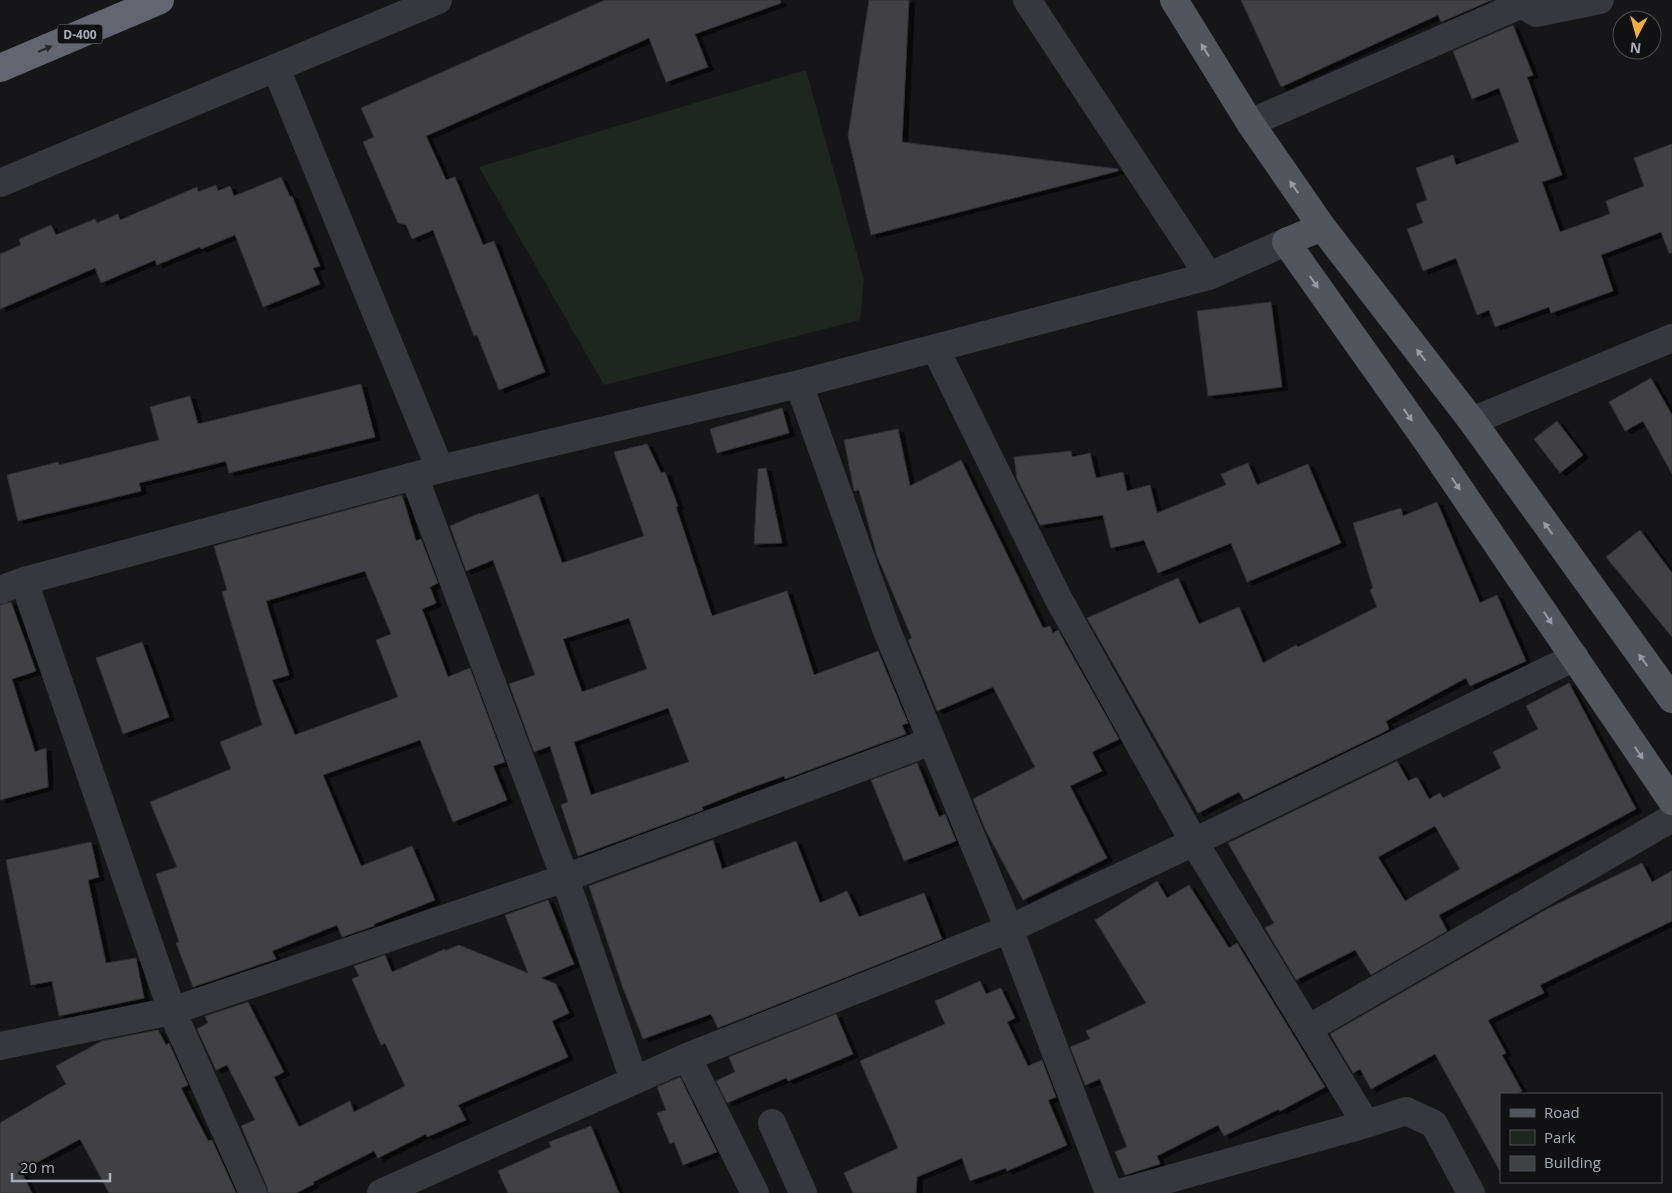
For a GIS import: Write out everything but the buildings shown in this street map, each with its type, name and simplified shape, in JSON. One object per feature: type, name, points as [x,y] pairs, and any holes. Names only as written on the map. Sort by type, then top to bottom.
[{"type":"highway","name":"D-400","points":[[0,68],[160,0]]},
{"type":"main road","points":[[1174,0],[1250,123],[1322,227],[1472,421],[1672,699]]},
{"type":"main road","points":[[1322,227],[1286,242],[1429,444],[1672,801]]},
{"type":"street","points":[[0,183],[438,0]]},
{"type":"street","points":[[1027,0],[1209,276]]},
{"type":"street","points":[[1250,123],[1527,6],[1600,0]]},
{"type":"street","points":[[276,68],[440,468]]},
{"type":"street","points":[[253,1193],[172,1011],[12,585],[440,468],[799,384],[1209,276],[1286,242]]},
{"type":"street","points":[[1472,421],[1672,338]]},
{"type":"street","points":[[935,348],[1058,598],[1194,842],[1366,1124]]},
{"type":"street","points":[[799,384],[888,631],[1010,929],[1110,1193]]},
{"type":"street","points":[[414,476],[565,878],[634,1080]]},
{"type":"street","points":[[380,1193],[687,1057],[1010,929],[1575,657]]},
{"type":"street","points":[[0,1046],[172,1011],[565,878],[932,741]]},
{"type":"street","points":[[1308,1029],[1672,818]]},
{"type":"street","points":[[687,1057],[755,1193]]},
{"type":"street","points":[[1119,1193],[1366,1124],[1406,1110],[1434,1124],[1471,1193]]},
{"type":"street","points":[[772,1123],[803,1193]]},
{"type":"green space","points":[[806,70],[864,280],[860,320],[604,385],[479,167]]}]
